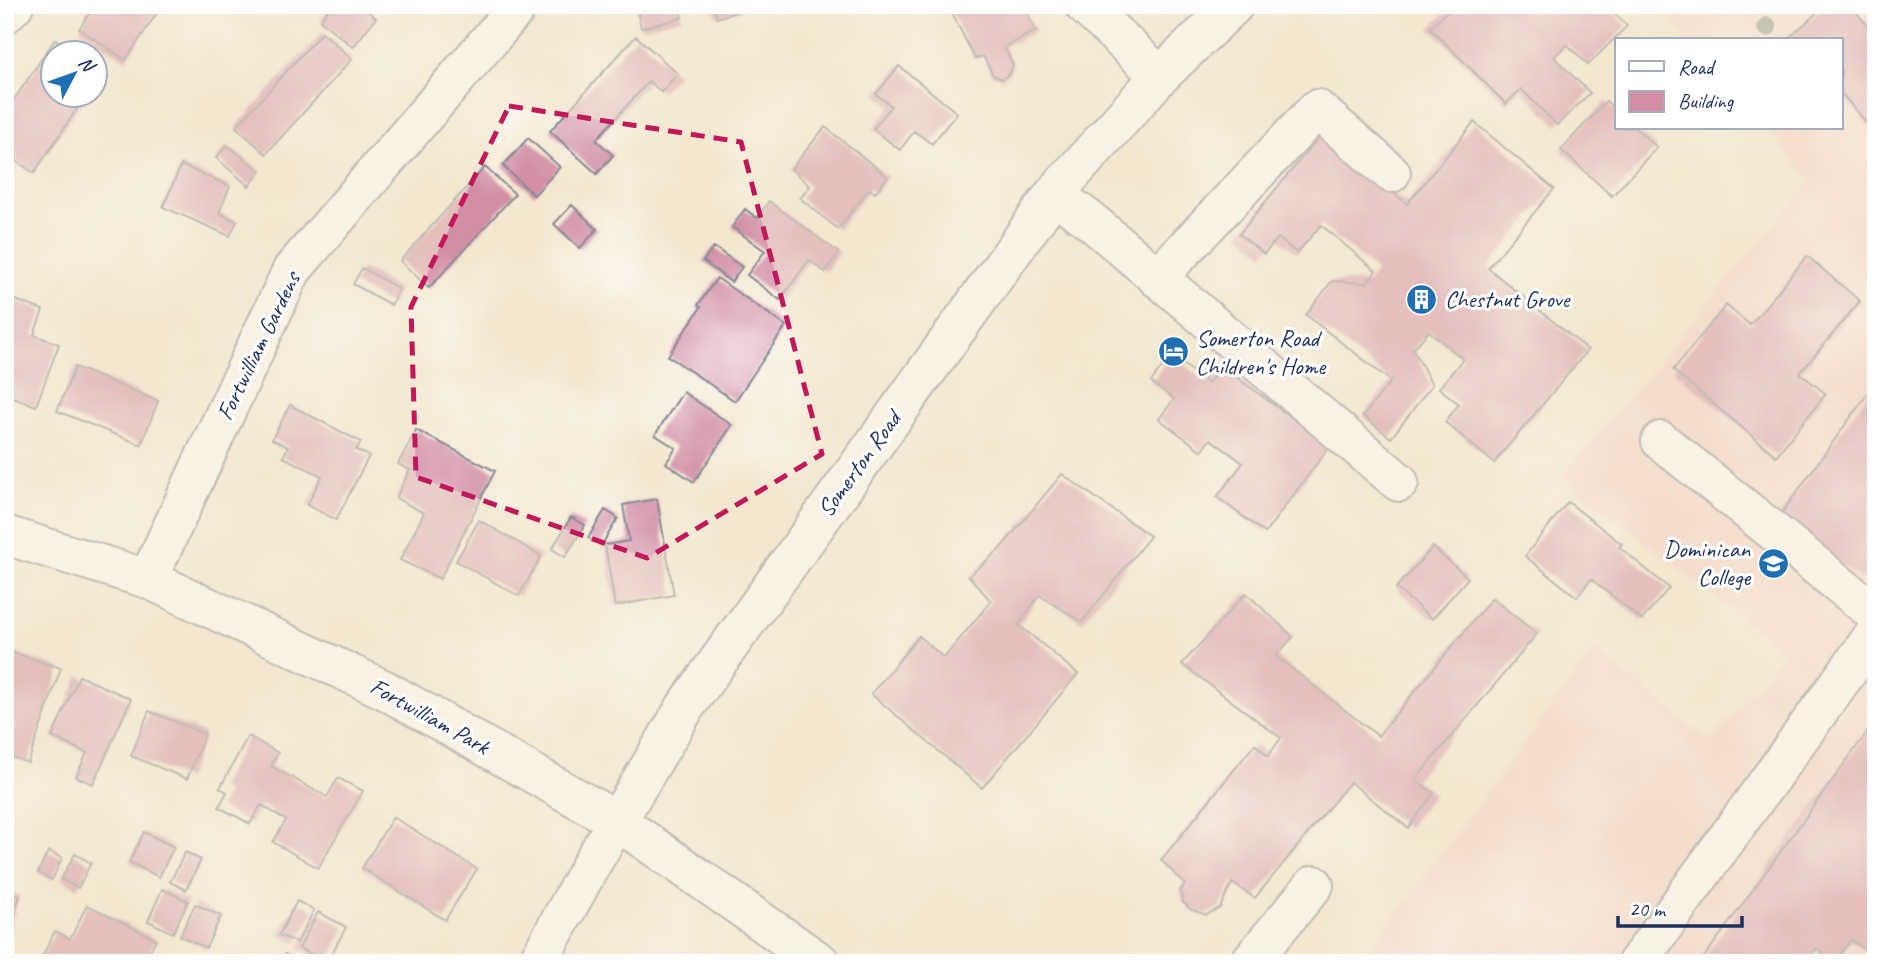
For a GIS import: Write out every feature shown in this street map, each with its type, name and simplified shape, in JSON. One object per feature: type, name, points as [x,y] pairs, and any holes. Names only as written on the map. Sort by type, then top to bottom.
[{"type":"street","points":[[5,14],[14,5]]},
{"type":"street","points":[[1084,5],[1160,76]]},
{"type":"street","name":"Somerton Road","points":[[537,963],[686,706],[1054,194],[1160,76],[1234,5]]},
{"type":"street","name":"Fortwilliam Gardens","points":[[148,579],[292,270],[515,10]]},
{"type":"street","points":[[1157,278],[1317,109],[1391,173]]},
{"type":"street","points":[[1054,194],[1399,482]]},
{"type":"street","points":[[1661,441],[1876,614]]},
{"type":"street","name":"Fortwilliam Park","points":[[5,535],[148,579],[385,690],[617,821],[821,963]]},
{"type":"street","points":[[1637,963],[1876,632]]},
{"type":"street","points":[[1249,963],[1314,885]]},
{"type":"highlighted area","points":[[509,106],[741,142],[822,454],[647,558],[416,477],[411,307]]},
{"type":"shaded area","name":"Dominican College","points":[[1660,5],[1876,5],[1876,963],[1359,963],[1594,650],[1710,742],[1784,653],[1562,476],[1811,181],[1768,130],[1842,130],[1842,38],[1688,38]]},
{"type":"building","points":[[95,5],[162,5],[126,60],[108,48],[108,38],[93,38],[79,29]]},
{"type":"building","points":[[332,5],[360,5],[376,18],[353,47],[320,20]]},
{"type":"building","points":[[636,5],[679,5],[682,18],[641,28]]},
{"type":"building","points":[[713,5],[740,5],[741,10],[717,18]]},
{"type":"building","points":[[948,5],[1036,5],[1025,10],[1036,31],[1004,47],[1013,65],[1010,73],[1002,79],[993,75],[983,56],[975,59]]},
{"type":"building","points":[[1453,5],[1467,5],[1471,9],[1475,5],[1606,5],[1627,26],[1588,65],[1567,44],[1554,57],[1590,93],[1557,125],[1521,89],[1506,104],[1430,28]]},
{"type":"building","points":[[1826,5],[1850,5],[1876,35],[1876,134],[1842,94],[1842,38],[1791,36]]},
{"type":"building","points":[[322,32],[352,59],[266,154],[236,127]]},
{"type":"building","points":[[636,36],[678,74],[661,92],[649,81],[596,140],[613,155],[597,174],[550,131]]},
{"type":"building","points":[[38,64],[38,108],[78,108],[34,173],[5,153],[5,113]]},
{"type":"building","points":[[899,66],[957,113],[932,144],[914,131],[900,150],[873,129],[891,106],[876,94]]},
{"type":"building","points":[[1606,101],[1615,109],[1615,130],[1637,130],[1657,147],[1612,196],[1561,150]]},
{"type":"building","name":"Chestnut Grove","points":[[1474,122],[1554,189],[1488,268],[1588,350],[1494,463],[1445,422],[1459,404],[1439,388],[1463,359],[1429,331],[1413,349],[1432,385],[1391,438],[1363,416],[1391,381],[1306,315],[1332,281],[1367,283],[1376,271],[1321,225],[1297,253],[1278,238],[1264,254],[1239,234],[1322,133],[1407,204]]},
{"type":"building","points":[[825,127],[888,177],[875,193],[869,189],[838,229],[800,198],[810,186],[791,169]]},
{"type":"building","points":[[528,138],[560,167],[534,195],[503,166]]},
{"type":"building","points":[[227,145],[261,171],[249,186],[216,158]]},
{"type":"building","points":[[181,165],[230,186],[219,213],[237,221],[230,236],[163,207]]},
{"type":"building","points":[[485,167],[515,194],[429,288],[400,261]]},
{"type":"building","points":[[769,201],[839,253],[825,272],[809,260],[780,300],[747,275],[765,251],[732,227],[745,209],[757,218]]},
{"type":"building","points":[[572,205],[597,229],[580,248],[554,224]]},
{"type":"building","points":[[714,247],[742,267],[731,282],[703,261]]},
{"type":"building","points":[[1807,256],[1860,301],[1800,373],[1826,394],[1776,456],[1673,370],[1726,305],[1750,325]]},
{"type":"building","points":[[362,268],[399,289],[391,305],[353,284]]},
{"type":"building","points":[[717,278],[786,326],[735,401],[668,356]]},
{"type":"building","points":[[10,298],[43,310],[34,335],[59,344],[36,406],[5,394],[12,371],[5,368],[5,311]]},
{"type":"building","points":[[1171,355],[1208,383],[1221,366],[1330,446],[1265,533],[1217,497],[1243,463],[1210,439],[1202,451],[1159,419],[1174,399],[1151,382]]},
{"type":"building","points":[[75,367],[158,401],[141,445],[57,411]]},
{"type":"building","points":[[1872,388],[1876,391],[1876,590],[1778,518]]},
{"type":"building","points":[[683,392],[732,425],[694,482],[666,463],[676,448],[655,435]]},
{"type":"building","points":[[290,405],[361,442],[356,450],[369,456],[336,520],[307,505],[322,476],[283,457],[288,447],[272,439]]},
{"type":"building","points":[[416,430],[495,471],[440,579],[400,560],[424,513],[396,498],[410,470],[398,464]]},
{"type":"building","points":[[1062,474],[1150,536],[1082,622],[1039,595],[1019,625],[1078,674],[982,788],[871,694],[919,636],[944,658],[991,601],[969,576],[1000,549]]},
{"type":"building","points":[[657,499],[674,595],[615,606],[605,545],[629,541],[623,505]]},
{"type":"building","points":[[1568,502],[1622,544],[1619,547],[1669,588],[1642,620],[1591,579],[1577,597],[1525,556]]},
{"type":"building","points":[[605,510],[618,518],[601,546],[588,538]]},
{"type":"building","points":[[571,517],[585,525],[565,557],[552,549]]},
{"type":"building","points":[[479,520],[541,556],[519,596],[456,561]]},
{"type":"building","points":[[1433,547],[1468,578],[1432,619],[1396,588]]},
{"type":"building","points":[[1246,593],[1293,637],[1276,656],[1378,736],[1492,598],[1537,634],[1415,780],[1434,793],[1408,828],[1350,782],[1255,898],[1232,883],[1220,908],[1206,915],[1190,909],[1183,902],[1180,891],[1185,884],[1161,860],[1255,744],[1268,756],[1281,738],[1182,664]]},
{"type":"building","points":[[11,652],[61,668],[28,763],[5,755],[15,725],[5,721],[5,669]]},
{"type":"building","points":[[79,676],[131,699],[93,784],[76,777],[87,753],[52,737]]},
{"type":"building","points":[[149,711],[205,734],[187,779],[131,756]]},
{"type":"building","points":[[1876,720],[1876,958],[1851,940],[1834,962],[1816,949],[1806,963],[1700,963]]},
{"type":"building","points":[[248,736],[278,753],[271,766],[327,797],[338,778],[363,791],[318,868],[273,842],[286,820],[261,805],[250,824],[219,807],[227,792],[220,788]]},
{"type":"building","points":[[393,817],[477,869],[445,920],[362,868]]},
{"type":"building","points":[[144,832],[174,847],[159,877],[129,862]]},
{"type":"building","points":[[48,851],[62,858],[52,880],[38,873]]},
{"type":"building","points":[[185,852],[201,860],[186,890],[170,882]]},
{"type":"building","points":[[75,854],[91,863],[78,888],[61,879]]},
{"type":"building","points":[[162,889],[188,901],[173,933],[148,921]]},
{"type":"building","points":[[5,891],[20,895],[6,943],[5,943]]},
{"type":"building","points":[[297,901],[314,910],[297,943],[279,935]]},
{"type":"building","points":[[195,904],[221,916],[206,948],[180,936]]},
{"type":"building","points":[[87,905],[156,939],[144,963],[39,963],[55,931],[70,939]]},
{"type":"building","points":[[318,912],[346,927],[327,963],[299,948]]},
{"type":"building","points":[[285,954],[302,963],[281,963]]},
{"type":"place","name":"Chestnut Grove","points":[[1422,299]]},
{"type":"place","name":"Somerton Road Children's Home","points":[[1173,352]]},
{"type":"place","name":"Dominican College","points":[[1773,563]]}]
